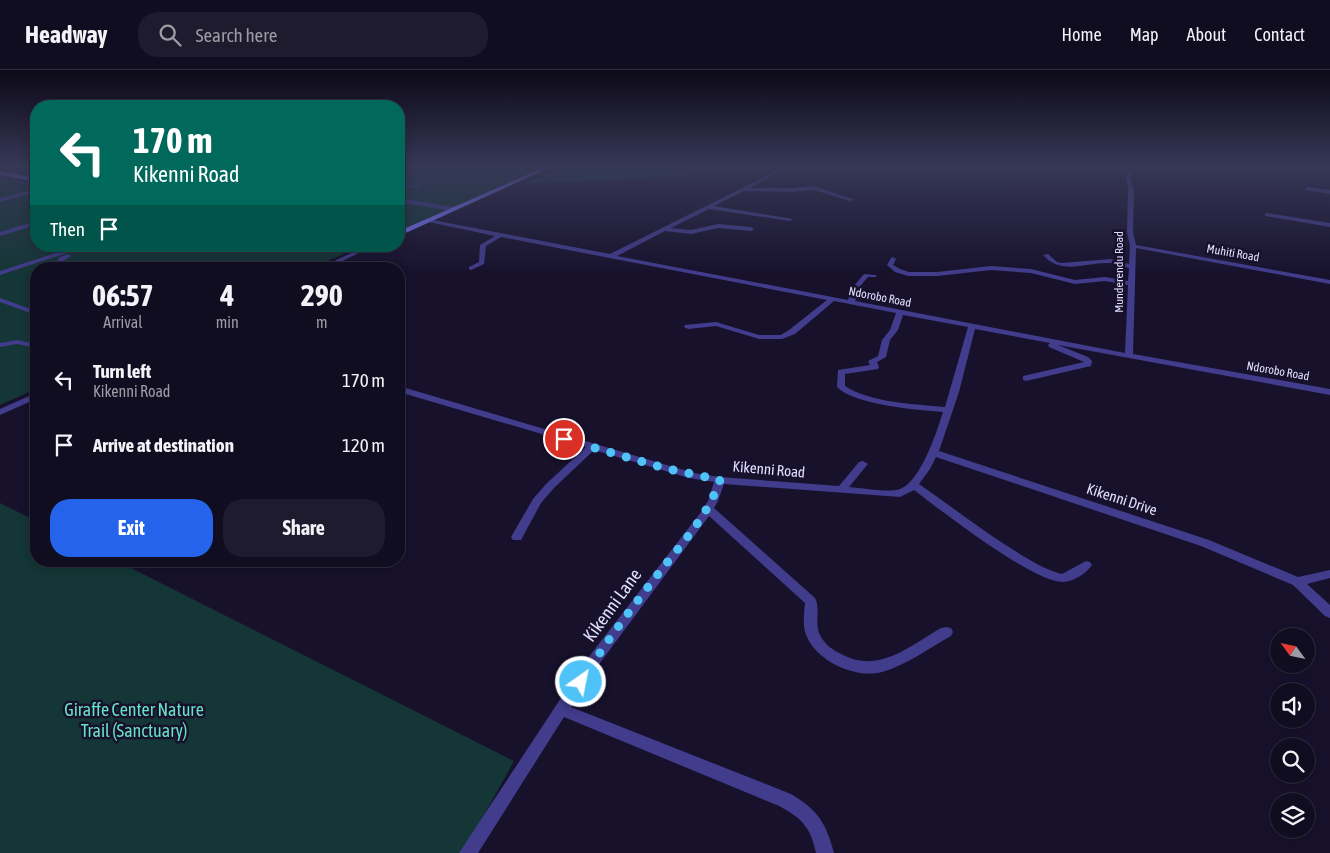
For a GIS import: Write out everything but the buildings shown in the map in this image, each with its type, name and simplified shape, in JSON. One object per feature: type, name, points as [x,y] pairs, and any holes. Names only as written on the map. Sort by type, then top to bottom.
[{"type":"street","points":[[408,202],[453,209]]},
{"type":"street","points":[[405,231],[470,202]]},
{"type":"street","points":[[610,256],[719,202]]},
{"type":"street","name":"Munderendu Road","points":[[1129,356],[1133,246],[1130,232],[1130,202]]},
{"type":"street","points":[[709,207],[790,219]]},
{"type":"street","points":[[1267,215],[1330,225]]},
{"type":"street","name":"Ndorobo Road","points":[[427,221],[1129,356],[1330,392]]},
{"type":"street","points":[[0,234],[30,225]]},
{"type":"street","points":[[664,229],[691,232],[718,226],[751,230]]},
{"type":"street","points":[[471,268],[482,264],[483,245],[500,235]]},
{"type":"street","name":"Muhiti Road","points":[[1133,246],[1330,282]]},
{"type":"street","points":[[38,262],[74,252]]},
{"type":"street","points":[[60,262],[59,260],[77,252]]},
{"type":"street","points":[[336,262],[358,252]]},
{"type":"street","points":[[1046,255],[1055,263],[1061,264],[1111,261],[1132,267]]},
{"type":"street","points":[[892,259],[891,267],[910,274],[990,268],[1034,272],[1076,282],[1104,279],[1132,284]]},
{"type":"street","points":[[0,273],[30,264]]},
{"type":"street","points":[[850,303],[853,297],[851,293],[866,275],[874,276]]},
{"type":"street","points":[[688,327],[716,324],[760,337],[782,337],[792,332],[832,299]]},
{"type":"street","points":[[0,300],[30,311]]},
{"type":"street","points":[[900,312],[894,330],[886,340],[882,357],[872,361],[875,367],[842,370],[840,375],[841,387],[850,393],[906,406],[948,410]]},
{"type":"street","points":[[972,326],[934,453],[915,486],[1009,552],[1045,574],[1061,578],[1070,576],[1086,565]]},
{"type":"street","points":[[1026,378],[1084,366],[1089,363],[1085,359],[1035,337]]},
{"type":"street","points":[[0,345],[17,342],[30,345]]},
{"type":"street","name":"Kikenni Road","points":[[405,391],[664,468],[720,480],[900,494],[908,493],[915,486]]},
{"type":"street","points":[[0,412],[30,399]]},
{"type":"street","points":[[517,537],[537,501],[550,486],[592,447]]},
{"type":"street","name":"Kikenni Drive","points":[[934,453],[1205,543],[1297,582]]},
{"type":"street","points":[[841,490],[863,464]]},
{"type":"street","name":"Kikenni Lane","points":[[468,853],[563,710],[589,667],[708,509],[720,480]]},
{"type":"street","points":[[708,509],[811,601],[812,634],[820,648],[850,664],[870,669],[883,666],[946,632]]},
{"type":"street","points":[[1297,582],[1330,574]]},
{"type":"street","points":[[1297,582],[1330,613]]},
{"type":"street","points":[[563,710],[785,800],[800,808],[813,820],[821,837],[825,853]]},
{"type":"green space","points":[[0,202],[30,202],[30,252],[348,252],[325,262],[30,262],[30,392],[0,405]]},
{"type":"green space","points":[[405,202],[466,202],[405,228]]},
{"type":"green space","name":"Giraffe Center Nature Trail (Sanctuary)","points":[[0,503],[30,518],[30,567],[129,567],[514,761],[463,853],[0,853]]},
{"type":"route","points":[[564,439],[693,476],[720,480],[713,501],[705,514],[656,576],[589,667],[581,682]]}]
